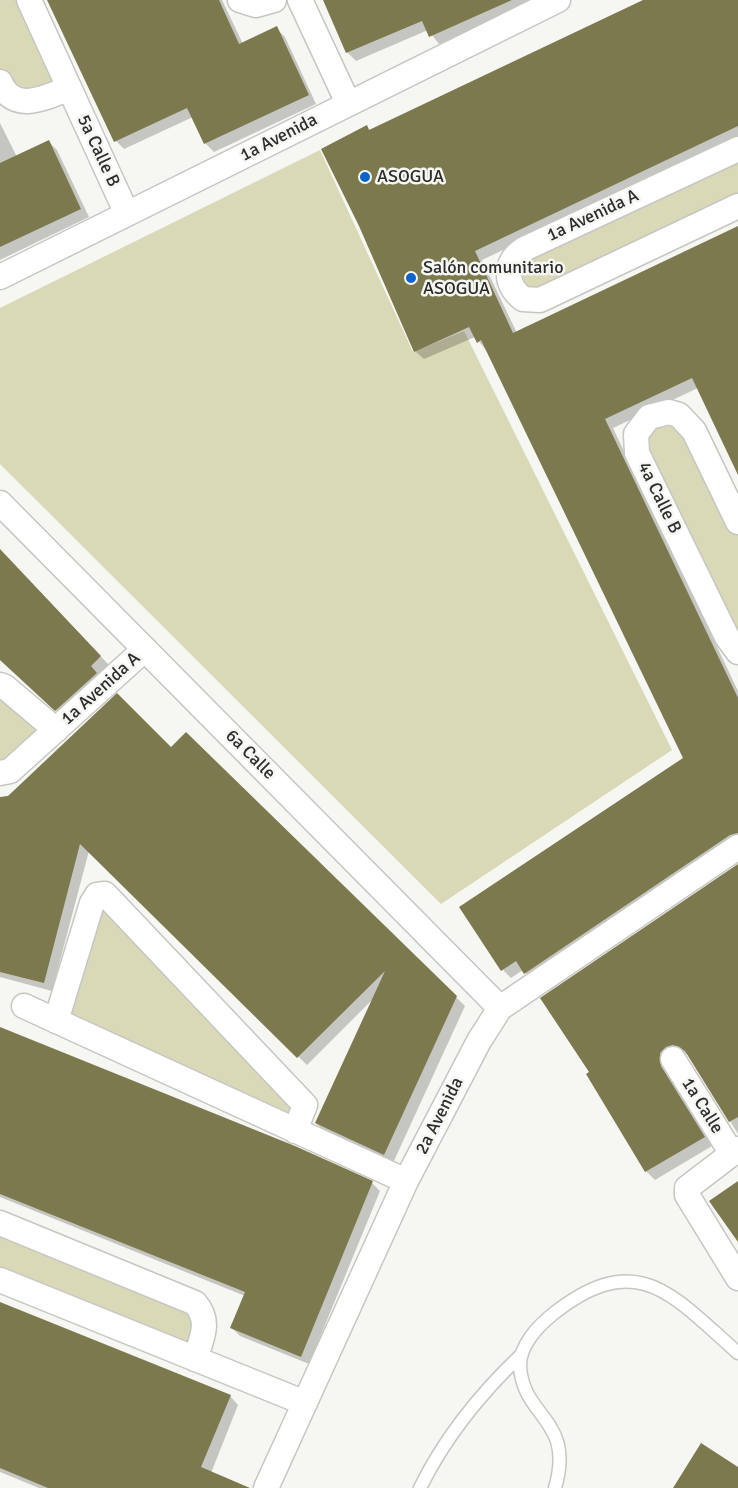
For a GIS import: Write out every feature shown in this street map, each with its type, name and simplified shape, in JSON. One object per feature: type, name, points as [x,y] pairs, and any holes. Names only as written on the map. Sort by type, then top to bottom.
[{"type":"street","name":"5a Calle B","points":[[29,0],[127,214]]},
{"type":"street","points":[[240,0],[256,5],[273,0]]},
{"type":"street","points":[[300,0],[348,103]]},
{"type":"street","name":"1a Avenida","points":[[0,277],[558,0]]},
{"type":"street","points":[[0,82],[10,96],[28,102],[69,88]]},
{"type":"street","name":"1a Avenida A","points":[[738,149],[524,249],[511,261],[508,275],[510,285],[523,299],[540,300],[738,206]]},
{"type":"street","name":"4a Calle B","points":[[738,522],[688,422],[669,412],[649,417],[636,434],[637,453],[727,638],[738,652]]},
{"type":"street","name":"6a Calle","points":[[0,503],[500,1008]]},
{"type":"street","name":"1a Avenida A","points":[[0,773],[10,771],[145,649]]},
{"type":"street","name":"1a Avenida A","points":[[0,685],[56,730]]},
{"type":"street","name":"2a Avenida","points":[[266,1488],[406,1181],[479,1041],[500,1008],[738,847]]},
{"type":"street","points":[[56,1021],[92,903],[97,895],[105,894],[305,1105],[296,1131]]},
{"type":"street","points":[[24,1006],[406,1181]]},
{"type":"street","name":"1a Calle","points":[[673,1059],[735,1152]]},
{"type":"street","points":[[735,1152],[690,1184],[687,1188],[687,1195],[736,1275]]},
{"type":"street","points":[[0,1224],[195,1303],[204,1318],[205,1327],[195,1359]]},
{"type":"street","points":[[0,1280],[305,1402]]},
{"type":"lane","points":[[420,1488],[451,1433],[498,1377],[521,1355],[531,1337],[548,1318],[578,1295],[595,1288],[630,1281],[651,1284],[665,1291],[738,1353]]},
{"type":"lane","points":[[521,1355],[520,1368],[525,1386],[534,1404],[557,1435],[560,1455],[555,1488]]},
{"type":"green space","points":[[0,0],[29,0],[69,88],[38,101],[0,82]]},
{"type":"green space","points":[[738,149],[738,206],[537,301],[509,266]]},
{"type":"green space","points":[[320,150],[413,352],[464,331],[672,750],[441,904],[0,464],[0,308]]},
{"type":"green space","points":[[669,412],[738,522],[738,652],[636,434]]},
{"type":"green space","points":[[0,685],[56,730],[0,773]]},
{"type":"green space","points":[[97,895],[305,1105],[295,1131],[56,1021]]},
{"type":"green space","points":[[0,1224],[195,1303],[195,1359],[0,1280]]},
{"type":"building","points":[[47,0],[219,0],[239,44],[277,26],[309,95],[204,144],[187,108],[114,142]]},
{"type":"building","points":[[323,0],[512,0],[429,37],[422,21],[346,53]]},
{"type":"building","points":[[643,0],[738,0],[738,126],[475,251],[513,333],[738,226],[738,475],[692,378],[605,419],[738,698],[738,833],[730,835],[524,974],[516,961],[501,971],[459,907],[683,758],[481,340],[477,343],[469,327],[414,352],[359,226],[321,149],[367,125],[369,130]]},
{"type":"building","points":[[49,140],[81,209],[0,247],[0,163]]},
{"type":"building","points":[[0,549],[101,656],[91,666],[97,673],[55,711],[0,660]]},
{"type":"building","points":[[117,693],[171,747],[186,732],[457,996],[384,1155],[315,1123],[385,971],[297,1058],[80,844],[44,983],[0,972],[0,797],[8,796]]},
{"type":"building","points":[[738,864],[738,1117],[729,1122],[685,1051],[673,1045],[666,1047],[660,1053],[661,1066],[705,1137],[645,1172],[586,1074],[589,1072],[540,998]]},
{"type":"building","points":[[0,1027],[295,1146],[373,1181],[301,1357],[230,1328],[245,1292],[0,1194]]},
{"type":"building","points":[[738,1181],[738,1242],[709,1201]]},
{"type":"building","points":[[0,1302],[231,1395],[201,1467],[250,1488],[48,1488],[0,1468]]},
{"type":"building","points":[[701,1443],[738,1467],[738,1488],[673,1488]]},
{"type":"place","name":"ASOGUA","points":[[365,177]]},
{"type":"place","name":"Salón comunitario ASOGUA","points":[[411,278]]}]
